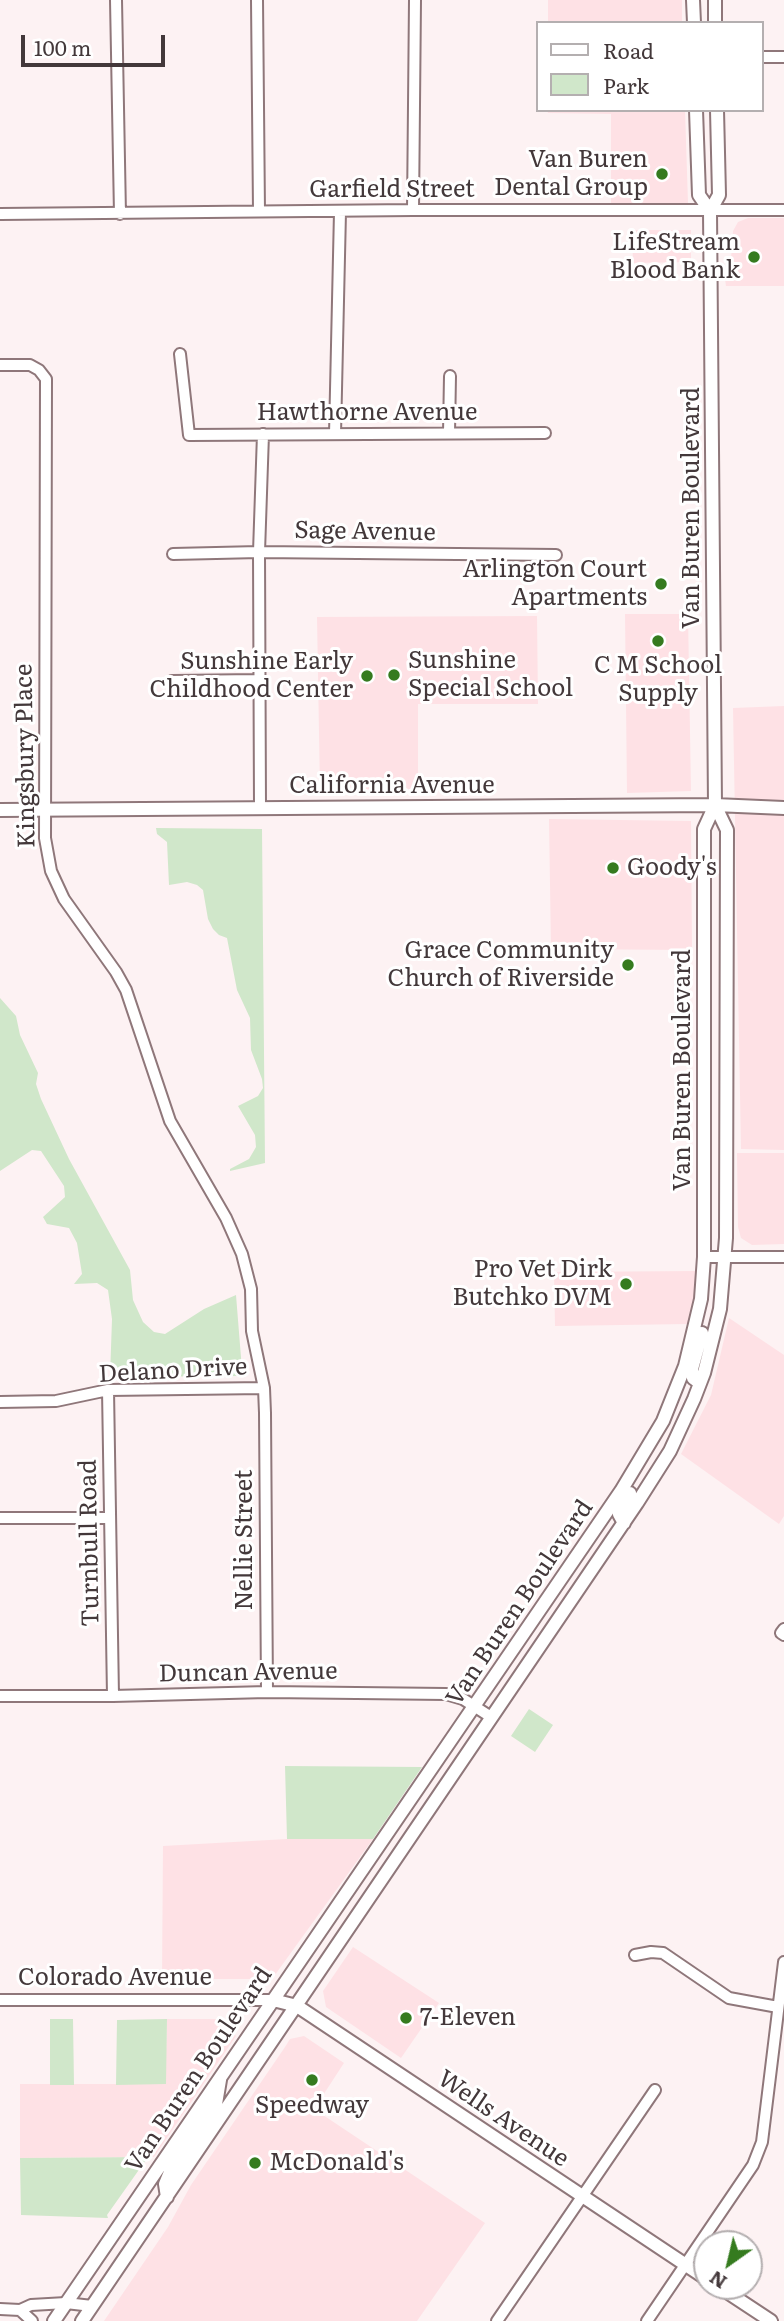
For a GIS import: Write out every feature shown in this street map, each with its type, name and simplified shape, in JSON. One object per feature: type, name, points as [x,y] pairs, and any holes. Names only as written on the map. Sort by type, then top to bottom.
[{"type":"main road","points":[[693,0],[694,21]]},
{"type":"main road","points":[[715,0],[715,21]]},
{"type":"main road","name":"Van Buren Boulevard","points":[[696,112],[699,195],[710,211]]},
{"type":"main road","name":"Van Buren Boulevard","points":[[54,2321],[647,1451],[685,1366],[698,1312],[704,1257],[704,828],[715,805],[710,211],[719,195],[716,113]]},
{"type":"main road","name":"Van Buren Boulevard","points":[[82,2321],[624,1522],[670,1451],[700,1383],[720,1309],[726,1257],[727,827],[715,805]]},
{"type":"main road","name":"California Avenue","points":[[0,810],[715,805],[784,808]]},
{"type":"main road","points":[[698,1312],[702,1330],[692,1369],[693,1378],[700,1383]]},
{"type":"main road","points":[[624,1522],[619,1514],[644,1471],[647,1451]]},
{"type":"main road","name":"Wells Avenue","points":[[272,2000],[297,2006],[693,2270]]},
{"type":"main road","points":[[166,2197],[165,2184],[170,2172],[216,2105],[221,2075]]},
{"type":"main road","points":[[739,2300],[771,2321]]},
{"type":"street","points":[[116,0],[120,214]]},
{"type":"street","points":[[257,0],[259,211]]},
{"type":"street","points":[[413,210],[415,0]]},
{"type":"street","points":[[763,57],[784,57]]},
{"type":"street","name":"Garfield Street","points":[[0,214],[784,210]]},
{"type":"street","points":[[335,434],[340,212]]},
{"type":"street","name":"Hawthorne Avenue","points":[[180,354],[189,435],[545,433]]},
{"type":"street","name":"Kingsbury Place","points":[[0,365],[30,365],[39,370],[46,379],[45,838],[51,871],[64,899],[116,972],[125,990],[170,1121],[226,1219],[242,1254],[251,1289],[253,1342],[264,1388]]},
{"type":"street","points":[[449,433],[450,376]]},
{"type":"street","points":[[260,808],[259,552],[263,434]]},
{"type":"street","name":"Sage Avenue","points":[[173,554],[259,552],[556,555]]},
{"type":"street","points":[[172,681],[258,680]]},
{"type":"street","points":[[704,1257],[784,1257]]},
{"type":"street","name":"Delano Drive","points":[[0,1402],[56,1401],[108,1390],[264,1388]]},
{"type":"street","name":"Nellie Street","points":[[264,1388],[267,1692]]},
{"type":"street","name":"Turnbull Road","points":[[108,1390],[113,1696]]},
{"type":"street","points":[[0,1518],[110,1518]]},
{"type":"street","name":"Duncan Avenue","points":[[0,1696],[267,1692],[446,1694],[458,1697],[491,1717]]},
{"type":"street","points":[[635,1955],[651,1952],[663,1954],[729,1998],[778,2007]]},
{"type":"street","points":[[647,2321],[753,2165],[762,2142],[784,1962]]},
{"type":"street","name":"Colorado Avenue","points":[[0,2000],[272,2000]]},
{"type":"street","points":[[497,2321],[655,2090]]},
{"type":"street","points":[[0,2309],[20,2310],[31,2305],[66,2303],[92,2306]]},
{"type":"street","points":[[20,2310],[32,2321]]},
{"type":"shaded area","points":[[548,0],[682,0],[682,21],[548,21]]},
{"type":"shaded area","points":[[685,112],[688,203],[611,203],[611,114],[548,113]]},
{"type":"shaded area","points":[[748,218],[784,218],[784,286],[726,286],[733,231],[738,222]]},
{"type":"shaded area","points":[[632,230],[691,230],[691,262],[633,263]]},
{"type":"shaded area","points":[[625,614],[688,614],[691,791],[627,793]]},
{"type":"shaded area","points":[[537,616],[538,704],[418,704],[418,789],[320,790],[317,617]]},
{"type":"shaded area","points":[[784,706],[784,1150],[741,1149],[733,708]]},
{"type":"shaded area","points":[[549,819],[691,821],[692,950],[551,949]]},
{"type":"shaded area","points":[[737,1153],[784,1153],[784,1244],[752,1245],[741,1238],[738,1227]]},
{"type":"shaded area","points":[[697,1271],[688,1324],[555,1326],[554,1272]]},
{"type":"shaded area","points":[[729,1318],[784,1355],[784,1516],[779,1524],[681,1454],[711,1395]]},
{"type":"shaded area","points":[[287,1839],[373,1839],[272,1979],[162,1979],[163,1846]]},
{"type":"shaded area","points":[[353,1947],[439,2003],[401,2058],[326,2007],[323,1991]]},
{"type":"shaded area","points":[[167,2019],[223,2019],[236,2036],[154,2157],[20,2158],[20,2084],[165,2084]]},
{"type":"shaded area","points":[[304,2036],[344,2063],[314,2109],[485,2223],[417,2321],[104,2321],[168,2227],[191,2185],[290,2039]]},
{"type":"green space","points":[[156,828],[262,829],[265,1163],[230,1171],[249,1159],[256,1147],[255,1135],[238,1106],[258,1096],[263,1088],[251,1050],[250,1018],[237,990],[227,938],[213,929],[208,919],[203,890],[187,882],[169,885],[167,842],[157,834]]},
{"type":"green space","points":[[0,998],[16,1016],[20,1035],[38,1073],[36,1084],[41,1099],[69,1159],[130,1270],[133,1300],[143,1322],[154,1332],[165,1334],[204,1309],[236,1295],[242,1370],[237,1376],[110,1377],[112,1319],[108,1290],[97,1283],[74,1284],[82,1274],[77,1243],[69,1228],[47,1224],[43,1217],[65,1197],[64,1186],[41,1151],[32,1150],[0,1171]]},
{"type":"green space","points":[[529,1709],[553,1725],[535,1752],[511,1736]]},
{"type":"green space","points":[[285,1766],[422,1767],[373,1839],[287,1839]]},
{"type":"green space","points":[[50,2019],[73,2019],[74,2085],[50,2085]]},
{"type":"green space","points":[[167,2019],[166,2084],[116,2085],[117,2020]]},
{"type":"green space","points":[[148,2157],[107,2215],[108,2218],[21,2215],[20,2158]]},
{"type":"place","name":"Van Buren Dental Group","points":[[662,174]]},
{"type":"place","name":"LifeStream Blood Bank","points":[[754,257]]},
{"type":"place","name":"Arlington Court Apartments","points":[[661,584]]},
{"type":"place","name":"C M School Supply","points":[[658,641]]},
{"type":"place","name":"Sunshine Special School","points":[[394,675]]},
{"type":"place","name":"Sunshine Early Childhood Center","points":[[367,676]]},
{"type":"place","name":"Goody's","points":[[613,868]]},
{"type":"place","name":"Grace Community Church of Riverside","points":[[628,965]]},
{"type":"place","name":"Pro Vet Dirk Butchko DVM","points":[[626,1284]]},
{"type":"place","name":"7-Eleven","points":[[406,2018]]},
{"type":"place","name":"Speedway","points":[[312,2080]]},
{"type":"place","name":"McDonald's","points":[[255,2163]]}]
